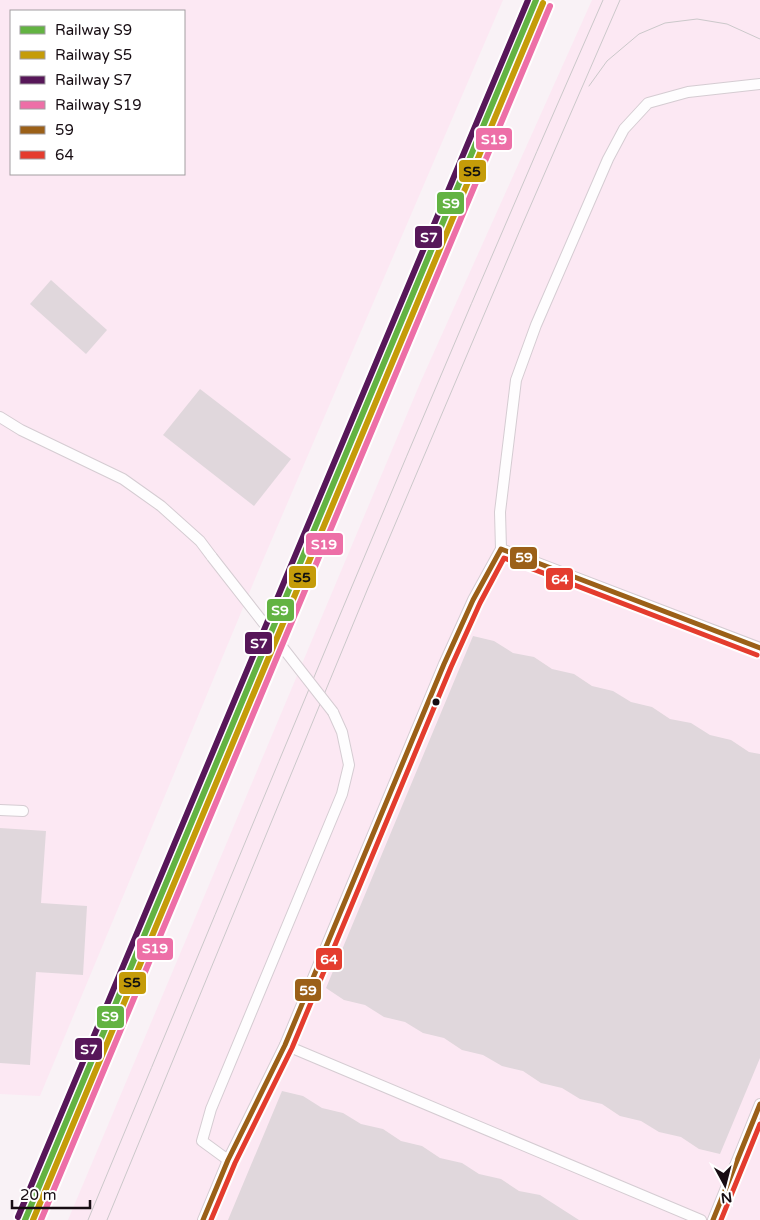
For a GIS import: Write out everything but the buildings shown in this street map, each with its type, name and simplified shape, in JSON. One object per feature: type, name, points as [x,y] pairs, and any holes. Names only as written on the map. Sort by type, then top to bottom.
[{"type":"lane","points":[[203,1220],[228,1160],[285,1045],[444,664],[473,600],[501,549],[500,512],[516,380],[536,325],[608,159],[624,129],[648,103],[688,92],[760,84]]},
{"type":"lane","points":[[0,417],[21,430],[123,479],[161,506],[200,541],[333,712],[342,732],[349,765],[342,794],[211,1109],[202,1140],[228,1160]]},
{"type":"lane","points":[[501,549],[760,648]]},
{"type":"lane","points":[[0,810],[23,811]]},
{"type":"lane","points":[[285,1045],[701,1220]]},
{"type":"lane","points":[[713,1220],[760,1104]]},
{"type":"shaded area","points":[[0,0],[503,0],[260,567],[40,1096],[0,1094]]},
{"type":"shaded area","points":[[592,0],[760,0],[760,1220],[68,1220],[421,381]]},
{"type":"tram line","points":[[88,1220],[471,304],[603,0]]},
{"type":"tram line","points":[[107,1220],[368,588],[620,0]]},
{"type":"tram line","points":[[589,86],[607,61],[639,34],[665,23],[697,19],[727,24],[760,39]]},
{"type":"rail line","name":"S7","points":[[18,1217],[528,0]]},
{"type":"rail line","name":"S9","points":[[25,1220],[536,0]]},
{"type":"rail line","name":"S5","points":[[33,1220],[543,3]]},
{"type":"rail line","name":"S19","points":[[41,1220],[550,6]]},
{"type":"transit line","name":"59","points":[[203,1220],[228,1160],[285,1045],[444,664],[473,600],[501,549],[760,648]]},
{"type":"transit line","name":"64","points":[[211,1220],[235,1163],[292,1048],[451,667],[480,603],[504,558],[757,655]]},
{"type":"transit line","name":"59","points":[[713,1220],[760,1104]]},
{"type":"transit line","name":"64","points":[[721,1220],[760,1124]]}]
